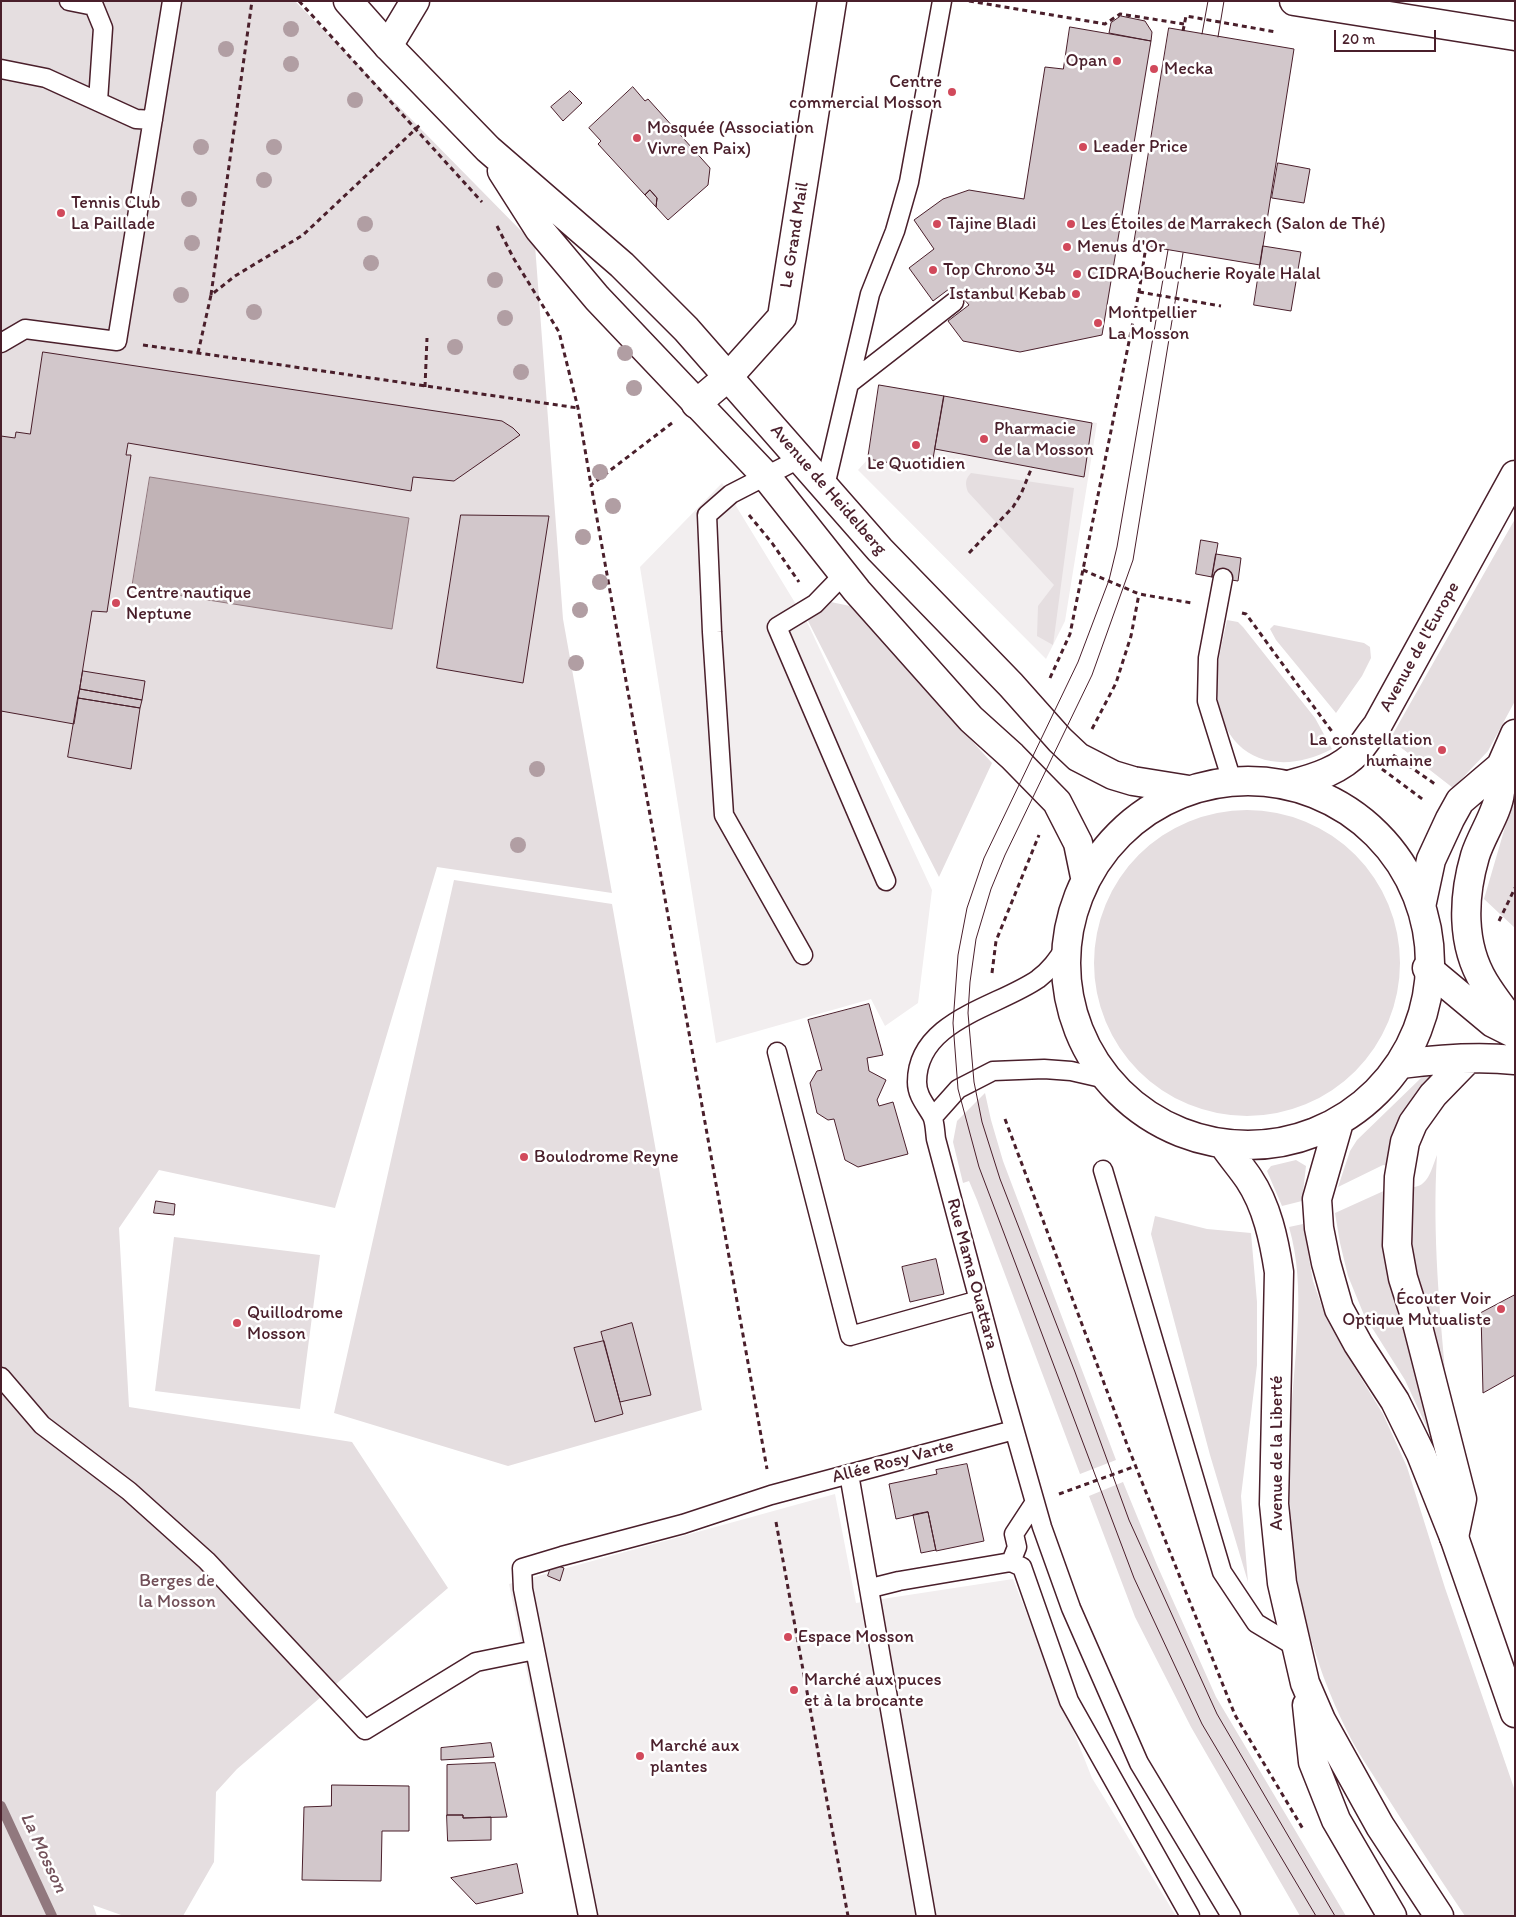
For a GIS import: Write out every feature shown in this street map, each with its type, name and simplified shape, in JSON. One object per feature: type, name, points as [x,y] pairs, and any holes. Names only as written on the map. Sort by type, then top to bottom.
[{"type":"street","name":"Avenue de Heidelberg","points":[[348,1],[388,46],[488,148],[622,265],[686,329],[880,550],[1078,757],[1126,779],[1189,790]]},
{"type":"street","points":[[388,46],[415,1]]},
{"type":"street","name":"Le Grand Mail","points":[[696,404],[729,376],[782,317],[832,1]]},
{"type":"street","points":[[1304,3],[1515,36]]},
{"type":"street","name":"Avenue de Heidelberg","points":[[488,148],[539,229],[597,298],[765,475],[844,574],[972,719],[1057,802],[1078,843],[1085,877]]},
{"type":"street","name":"Avenue de l'Europe","points":[[1292,784],[1320,776],[1338,767],[1358,752],[1377,726],[1515,475]]},
{"type":"street","points":[[1515,734],[1501,766],[1500,794],[1475,856],[1466,909],[1467,937],[1472,955],[1483,981],[1515,1025]]},
{"type":"street","points":[[1422,902],[1404,865],[1378,832],[1343,806],[1292,784],[1264,780],[1232,781],[1189,790],[1151,811],[1129,828],[1085,877],[1074,908],[1066,948],[1070,1004],[1084,1045],[1106,1079],[1116,1090],[1154,1120],[1207,1142],[1249,1145],[1303,1140],[1350,1117],[1379,1094],[1401,1064],[1417,1024],[1428,968],[1422,902],[1430,860],[1460,801],[1501,766]]},
{"type":"street","points":[[1428,968],[1493,1023],[1515,1034]]},
{"type":"street","points":[[1401,1064],[1438,1059],[1486,1057],[1515,1060]]},
{"type":"street","points":[[1454,1537],[1462,1499],[1416,1319],[1403,1278],[1397,1245],[1399,1177],[1406,1142],[1413,1123],[1433,1095],[1468,1059]]},
{"type":"street","points":[[1339,1122],[1317,1199],[1319,1228],[1326,1263],[1339,1309],[1358,1344],[1395,1401],[1421,1454],[1454,1537],[1515,1713]]},
{"type":"street","name":"Avenue de la Liberté","points":[[1223,1144],[1249,1179],[1261,1203],[1274,1240],[1279,1272],[1274,1504],[1282,1583],[1305,1684],[1321,1720],[1380,1826],[1440,1916]]},
{"type":"street","points":[[1305,1684],[1313,1762],[1336,1820],[1392,1916]]},
{"type":"lane","points":[[69,1],[94,6],[103,28],[98,101]]},
{"type":"lane","points":[[1,343],[24,329],[117,341],[172,1]]},
{"type":"lane","points":[[825,486],[870,294],[895,231],[909,182],[942,1]]},
{"type":"lane","points":[[1,69],[46,78],[136,119],[153,120]]},
{"type":"lane","points":[[850,383],[954,302]]},
{"type":"lane","points":[[801,458],[731,494],[707,515],[712,632],[724,814],[803,956]]},
{"type":"lane","points":[[844,574],[815,604],[777,627],[886,881]]},
{"type":"lane","points":[[1223,578],[1208,658],[1207,701],[1232,781]]},
{"type":"lane","name":"Rue Mama Ouattara","points":[[1066,948],[1051,968],[1037,979],[991,1004],[968,1013],[952,1023],[931,1041],[921,1061],[917,1084],[922,1102],[933,1117],[936,1139],[1014,1430],[1042,1527],[1071,1608],[1139,1763],[1230,1916]]},
{"type":"lane","points":[[777,1052],[850,1336],[979,1300]]},
{"type":"lane","points":[[933,1117],[958,1089],[993,1071],[1044,1069],[1071,1071],[1106,1079]]},
{"type":"lane","points":[[1103,1170],[1222,1572],[1256,1623],[1296,1647]]},
{"type":"lane","points":[[1,1377],[42,1425],[129,1491],[207,1561],[365,1730],[476,1662],[535,1650],[588,1916]]},
{"type":"lane","name":"Allée Rosy Varte","points":[[535,1650],[523,1589],[522,1568],[682,1524],[771,1495],[1014,1430]]},
{"type":"lane","points":[[850,1474],[926,1916]]},
{"type":"lane","points":[[1011,1562],[1017,1546],[1014,1534],[1035,1502]]},
{"type":"lane","points":[[871,1588],[899,1581],[1011,1562],[1022,1567],[1069,1701],[1190,1916]]},
{"type":"path","points":[[198,353],[211,295],[252,1]]},
{"type":"path","points":[[299,1],[482,203]]},
{"type":"path","points":[[969,1],[1106,24],[1120,14],[1184,24]]},
{"type":"path","points":[[1183,31],[1186,16],[1276,32]]},
{"type":"path","points":[[211,295],[235,276],[303,235],[444,103]]},
{"type":"path","points":[[493,218],[514,259],[559,332],[578,408],[771,1495],[848,1916]]},
{"type":"path","points":[[1050,678],[1070,634],[1139,292],[1146,246]]},
{"type":"path","points":[[1139,292],[1221,306]]},
{"type":"path","points":[[425,387],[427,338]]},
{"type":"path","points":[[117,341],[578,408]]},
{"type":"path","points":[[591,485],[696,404]]},
{"type":"path","points":[[968,553],[1013,507],[1021,494],[1032,467]]},
{"type":"path","points":[[1083,570],[1139,594],[1246,614],[1335,735],[1450,819]]},
{"type":"path","points":[[1078,757],[1116,683],[1131,636],[1139,594]]},
{"type":"path","points":[[990,981],[996,941],[1039,835],[1057,802]]},
{"type":"path","points":[[1005,1119],[1136,1466],[1235,1715],[1305,1832]]},
{"type":"path","points":[[1056,1495],[1136,1466]]},
{"type":"shaded area","points":[[879,385],[1097,423],[1065,621],[1046,659],[858,470],[868,459]]},
{"type":"shaded area","points":[[150,477],[409,518],[392,629],[132,588]]},
{"type":"shaded area","points":[[722,483],[808,624],[932,890],[918,1003],[885,1026],[871,999],[716,1043],[640,567]]},
{"type":"shaded area","name":"Marché aux puces et à la brocante","points":[[835,1494],[856,1603],[1013,1579],[1092,1778],[1176,1916],[577,1916],[509,1584]]},
{"type":"green space","name":"Berges de la Mosson","points":[[1,1],[295,1],[535,245],[563,619],[612,893],[437,867],[335,1208],[159,1170],[119,1228],[129,1407],[352,1442],[448,1588],[237,1769],[216,1792],[214,1862],[183,1916],[124,1916],[93,1905],[97,1916],[1,1916]]},
{"type":"green space","points":[[971,473],[1074,488],[1053,645],[1037,636],[1038,606],[1054,585],[968,492],[966,482]]},
{"type":"green space","points":[[1515,519],[1515,701],[1488,751],[1453,788],[1390,739]]},
{"type":"green space","points":[[826,601],[850,606],[992,763],[939,877],[808,621]]},
{"type":"green space","points":[[1227,620],[1238,622],[1243,627],[1315,718],[1332,749],[1311,758],[1292,762],[1273,761],[1256,756],[1241,747],[1229,733],[1221,715],[1217,692],[1219,656]]},
{"type":"green space","points":[[1274,625],[1364,643],[1370,647],[1371,658],[1362,676],[1336,713],[1276,640],[1270,629]]},
{"type":"green space","points":[[1515,793],[1515,928],[1484,899]]},
{"type":"green space","points":[[1247,810],[1277,813],[1306,822],[1332,836],[1355,855],[1374,878],[1388,904],[1397,933],[1400,963],[1397,993],[1388,1022],[1374,1048],[1355,1071],[1332,1090],[1306,1104],[1277,1113],[1247,1116],[1217,1113],[1188,1104],[1162,1090],[1139,1071],[1120,1048],[1106,1022],[1097,993],[1094,963],[1097,933],[1106,904],[1120,878],[1139,855],[1162,836],[1188,822],[1217,813]]},
{"type":"green space","name":"Boulodrome Reyne","points":[[454,880],[612,904],[702,1410],[508,1466],[334,1413]]},
{"type":"green space","points":[[1428,1075],[1433,1078],[1389,1166],[1383,1165],[1338,1187],[1350,1151],[1357,1140],[1421,1078]]},
{"type":"green space","points":[[985,1093],[1003,1161],[1116,1460],[1080,1474],[977,1200],[969,1181],[963,1183],[953,1142],[957,1121]]},
{"type":"green space","points":[[1437,1155],[1436,1244],[1447,1392],[1411,1275],[1409,1187],[1415,1187],[1425,1182]]},
{"type":"green space","points":[[1296,1160],[1306,1166],[1302,1201],[1282,1206],[1267,1171],[1271,1166]]},
{"type":"green space","points":[[1388,1189],[1435,1439],[1429,1432],[1405,1380],[1364,1315],[1348,1276],[1340,1243],[1335,1213]]},
{"type":"green space","points":[[1155,1216],[1207,1229],[1251,1233],[1257,1302],[1257,1365],[1241,1496],[1248,1582],[1210,1455],[1151,1234]]},
{"type":"green space","points":[[1303,1224],[1313,1281],[1326,1318],[1383,1414],[1407,1467],[1445,1588],[1515,1791],[1515,1916],[1465,1916],[1354,1745],[1323,1676],[1314,1648],[1299,1590],[1291,1532],[1291,1419],[1298,1298],[1294,1250],[1289,1227]]},
{"type":"green space","name":"Quillodrome Mosson","points":[[174,1237],[320,1255],[300,1409],[155,1391]]},
{"type":"green space","points":[[1123,1482],[1157,1565],[1216,1697],[1346,1916],[1300,1916],[1191,1727],[1135,1617],[1089,1496]]},
{"type":"building","points":[[1121,16],[1145,21],[1152,32],[1151,41],[1109,33],[1111,23]]},
{"type":"building","points":[[1070,27],[1151,41],[1102,335],[1020,352],[963,341],[948,321],[969,305],[953,286],[933,301],[909,268],[934,249],[914,220],[943,199],[969,190],[1024,199],[1045,67],[1063,69]]},
{"type":"building","points":[[1169,28],[1294,49],[1260,265],[1134,244]]},
{"type":"building","points":[[633,87],[645,101],[648,99],[710,168],[708,185],[668,220],[656,207],[657,198],[650,190],[645,195],[598,144],[601,141],[589,128]]},
{"type":"building","points":[[570,91],[582,103],[563,121],[551,107]]},
{"type":"building","points":[[1278,163],[1310,169],[1304,203],[1272,198]]},
{"type":"building","points":[[650,190],[657,198],[656,207],[645,195]]},
{"type":"building","points":[[1263,246],[1301,252],[1291,311],[1254,305]]},
{"type":"building","points":[[43,352],[502,421],[520,435],[454,481],[413,477],[411,491],[128,443],[126,455],[131,455],[107,612],[92,611],[74,724],[1,711],[1,436],[15,438],[16,432],[30,434]]},
{"type":"building","points":[[879,385],[944,396],[931,470],[868,459]]},
{"type":"building","points":[[944,396],[1092,423],[1084,477],[935,449]]},
{"type":"building","points":[[461,515],[549,516],[523,683],[437,668]]},
{"type":"building","points":[[1201,540],[1218,543],[1212,577],[1196,574]]},
{"type":"building","points":[[1216,554],[1241,558],[1238,581],[1212,577]]},
{"type":"building","points":[[83,671],[145,681],[142,700],[80,689]]},
{"type":"building","points":[[80,689],[142,700],[140,708],[78,698]]},
{"type":"building","points":[[78,698],[140,708],[131,769],[68,757]]},
{"type":"building","points":[[869,1004],[883,1055],[867,1058],[869,1071],[886,1080],[877,1100],[879,1106],[893,1102],[908,1154],[858,1167],[845,1160],[834,1119],[828,1120],[817,1113],[810,1083],[817,1071],[822,1070],[808,1020]]},
{"type":"building","points":[[156,1201],[175,1204],[174,1215],[154,1213]]},
{"type":"building","points":[[936,1259],[944,1294],[910,1302],[902,1267]]},
{"type":"building","points":[[1515,1295],[1515,1375],[1483,1393],[1481,1313]]},
{"type":"building","points":[[632,1323],[651,1395],[620,1402],[601,1332]]},
{"type":"building","points":[[604,1341],[623,1414],[595,1422],[574,1348]]},
{"type":"building","points":[[967,1464],[984,1541],[936,1551],[928,1512],[896,1519],[889,1484],[937,1474],[936,1470]]},
{"type":"building","points":[[928,1512],[936,1550],[921,1553],[913,1515]]},
{"type":"building","points":[[552,1564],[564,1568],[560,1581],[548,1576]]},
{"type":"building","points":[[491,1743],[494,1757],[441,1760],[441,1748]]},
{"type":"building","points":[[495,1763],[507,1817],[463,1818],[463,1815],[447,1815],[447,1765]]},
{"type":"building","points":[[332,1785],[409,1786],[409,1831],[382,1831],[381,1881],[302,1880],[304,1807],[331,1806]]},
{"type":"building","points":[[447,1815],[463,1815],[463,1818],[491,1817],[491,1840],[448,1841]]},
{"type":"building","points":[[517,1864],[523,1893],[476,1904],[451,1878]]},
{"type":"waterway","name":"La Mosson","points":[[1,1806],[52,1916]]},
{"type":"tram line","points":[[1202,34],[1208,1]]},
{"type":"tram line","points":[[1218,37],[1224,1]]},
{"type":"tram line","points":[[1168,250],[1117,547],[1109,580],[1078,662],[984,858],[967,908],[958,955],[953,1023],[958,1089],[979,1167],[1134,1578],[1202,1724],[1316,1916]]},
{"type":"tram line","points":[[1183,253],[1133,560],[1092,675],[1005,855],[991,889],[976,939],[968,1013],[974,1082],[982,1122],[1000,1179],[1075,1372],[1129,1520],[1217,1714],[1335,1916]]},
{"type":"place","name":"Opan","points":[[1117,61]]},
{"type":"place","name":"Mecka","points":[[1154,69]]},
{"type":"place","name":"Centre commercial Mosson","points":[[952,92]]},
{"type":"place","name":"Mosquée (Association Vivre en Paix)","points":[[637,138]]},
{"type":"place","name":"Leader Price","points":[[1083,147]]},
{"type":"place","name":"Tennis Club La Paillade","points":[[61,213]]},
{"type":"place","name":"Tajine Bladi","points":[[937,224]]},
{"type":"place","name":"Les Étoiles de Marrakech (Salon de Thé)","points":[[1071,224]]},
{"type":"place","name":"Menus d'Or","points":[[1067,247]]},
{"type":"place","name":"Top Chrono 34","points":[[933,270]]},
{"type":"place","name":"CIDRA Boucherie Royale Halal","points":[[1077,274]]},
{"type":"place","name":"Istanbul Kebab","points":[[1076,294]]},
{"type":"place","name":"Montpellier La Mosson","points":[[1098,323]]},
{"type":"place","name":"Pharmacie de la Mosson","points":[[984,439]]},
{"type":"place","name":"Le Quotidien","points":[[916,445]]},
{"type":"place","name":"Centre nautique Neptune","points":[[116,603]]},
{"type":"place","name":"La constellation humaine","points":[[1442,750]]},
{"type":"place","name":"Boulodrome Reyne","points":[[524,1157]]},
{"type":"place","name":"Écouter Voir Optique Mutualiste","points":[[1501,1309]]},
{"type":"place","name":"Quillodrome Mosson","points":[[237,1323]]},
{"type":"place","name":"Espace Mosson","points":[[788,1637]]},
{"type":"place","name":"Marché aux puces et à la brocante","points":[[794,1690]]},
{"type":"place","name":"Marché aux plantes","points":[[640,1756]]}]
